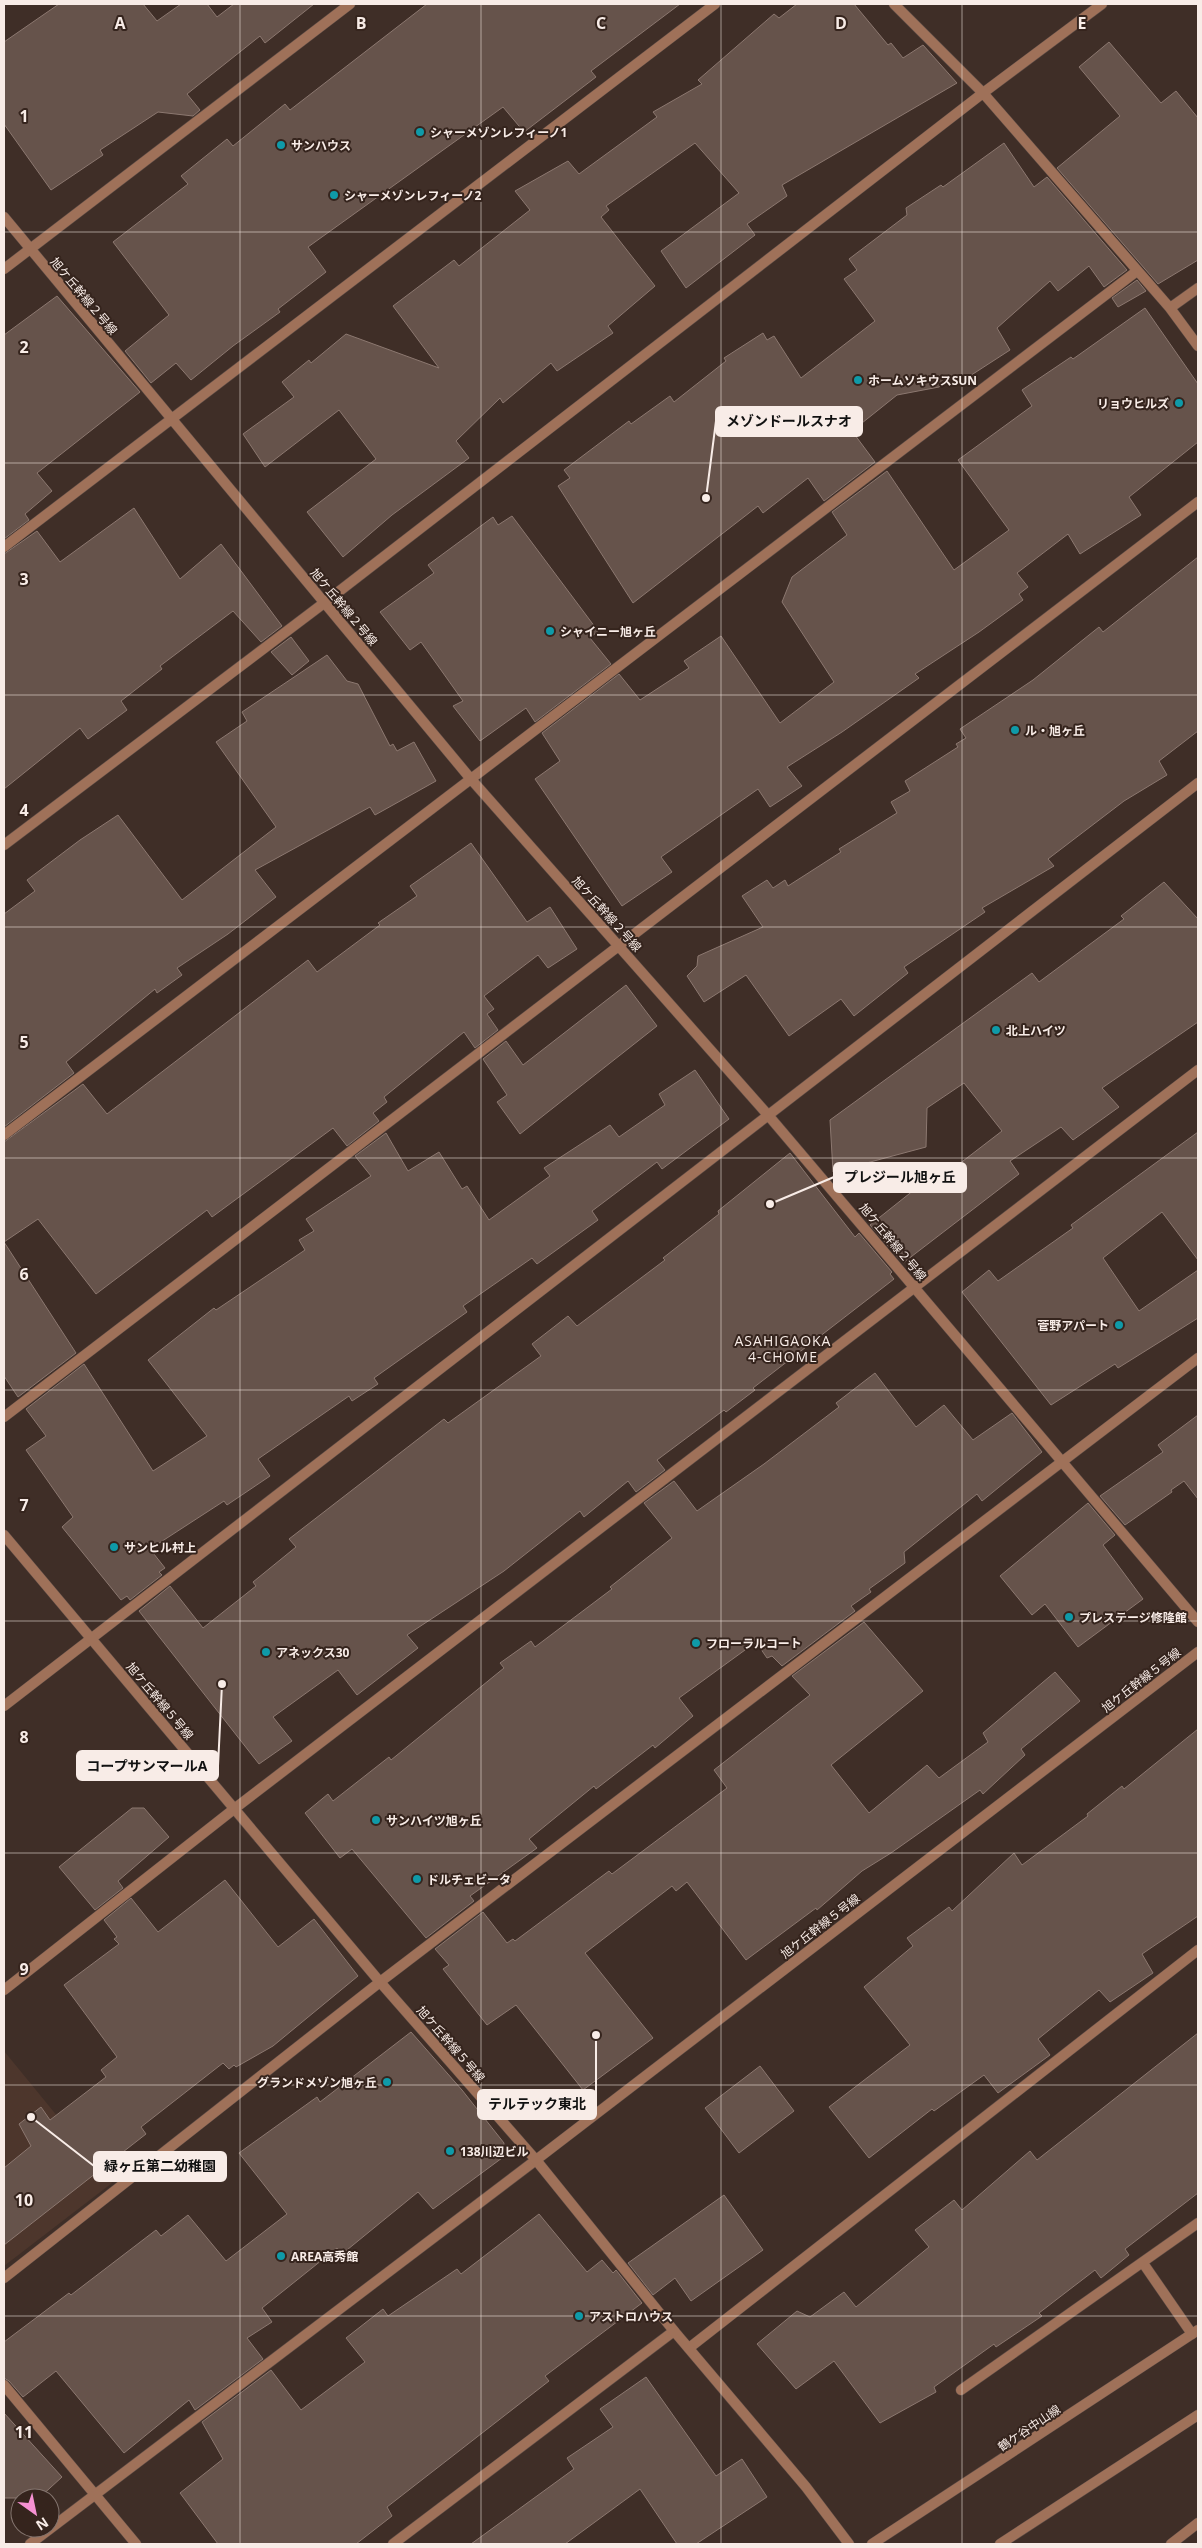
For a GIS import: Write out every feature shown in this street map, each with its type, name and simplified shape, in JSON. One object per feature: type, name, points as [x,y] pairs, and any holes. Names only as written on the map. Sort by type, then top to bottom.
[{"type":"street","points":[[4,270],[350,4]]},
{"type":"street","points":[[4,547],[715,4]]},
{"type":"street","points":[[894,4],[983,93],[1170,308],[1198,346]]},
{"type":"street","points":[[4,845],[324,602],[983,93],[1102,4]]},
{"type":"street","name":"旭ケ丘幹線２号線","points":[[4,217],[29,250],[470,778],[768,1114],[1198,1622]]},
{"type":"street","points":[[4,1135],[1137,271]]},
{"type":"street","points":[[1170,308],[1198,288]]},
{"type":"street","points":[[4,1417],[618,944],[1198,502]]},
{"type":"street","points":[[4,1706],[1198,783]]},
{"type":"street","points":[[4,1990],[234,1809],[1198,1070]]},
{"type":"street","points":[[4,2278],[380,1982],[1198,1358]]},
{"type":"street","name":"旭ケ丘幹線５号線","points":[[4,1535],[380,1982],[536,2160],[1198,1652]]},
{"type":"street","points":[[689,2348],[1198,1950]]},
{"type":"street","points":[[30,2544],[536,2160],[674,2331],[806,2487],[849,2544]]},
{"type":"street","points":[[961,2390],[1198,2223]]},
{"type":"street","points":[[1143,2263],[1195,2332]]},
{"type":"street","points":[[393,2544],[674,2331]]},
{"type":"street","name":"鶴ケ谷中山線","points":[[872,2544],[1195,2332]]},
{"type":"street","points":[[4,2385],[136,2544]]},
{"type":"street","points":[[1000,2544],[1198,2415]]},
{"type":"street","points":[[1171,2544],[1198,2523]]},
{"type":"shaded area","points":[[4,2051],[112,2183],[4,2266]]},
{"type":"building","points":[[59,4],[143,4],[157,21],[181,4],[207,4],[217,17],[234,4],[314,4],[265,43],[260,36],[187,94],[200,110],[193,116],[158,112],[100,150],[103,155],[51,190],[4,124],[4,42]]},
{"type":"building","points":[[427,4],[680,4],[591,71],[596,77],[524,132],[503,107],[308,247],[326,272],[278,309],[280,312],[233,346],[191,380],[176,363],[151,383],[125,351],[169,315],[113,242],[188,184],[181,176],[227,139],[233,146],[285,104],[290,110]]},
{"type":"building","points":[[797,4],[854,4],[888,45],[891,43],[903,58],[923,45],[957,83],[782,185],[787,196],[747,224],[755,235],[686,288],[661,251],[739,193],[695,143],[606,206],[609,210],[601,217],[655,286],[608,326],[613,333],[557,371],[551,363],[503,403],[500,398],[456,441],[469,458],[392,515],[343,557],[307,512],[376,459],[339,410],[265,467],[243,434],[294,397],[282,382],[309,360],[311,363],[346,334],[439,368],[393,306],[454,260],[459,266],[530,210],[515,191],[568,161],[579,174],[657,117],[653,112],[702,84],[698,80],[774,14],[779,18]]},
{"type":"building","points":[[1109,42],[1161,103],[1176,91],[1198,118],[1198,260],[1158,284],[1057,168],[1120,116],[1079,67]]},
{"type":"building","points":[[1004,143],[1034,187],[1047,177],[1127,270],[1104,287],[1089,266],[1058,291],[1050,281],[997,328],[1010,350],[959,383],[952,378],[939,387],[897,395],[852,431],[875,462],[824,501],[808,478],[763,513],[758,506],[633,603],[558,486],[570,478],[564,470],[629,421],[631,424],[670,396],[674,402],[726,361],[724,358],[763,333],[767,340],[774,336],[801,378],[875,321],[844,279],[857,270],[849,259],[907,215],[906,208],[941,185],[943,187]]},
{"type":"building","points":[[1137,280],[1146,291],[1118,307],[1112,298]]},
{"type":"building","points":[[57,296],[140,392],[37,473],[52,491],[25,514],[29,520],[4,539],[4,335]]},
{"type":"building","points":[[1145,308],[1198,384],[1198,442],[1129,497],[1141,515],[1080,554],[1068,534],[1017,573],[1028,587],[1019,594],[1023,600],[979,632],[915,674],[919,678],[842,732],[787,767],[802,786],[770,807],[758,789],[661,857],[672,872],[622,906],[535,779],[560,761],[542,733],[619,674],[640,700],[689,668],[684,661],[721,636],[780,723],[834,682],[782,602],[792,577],[847,535],[832,512],[887,471],[954,570],[1009,530],[958,460],[1032,406],[1022,390],[1071,357],[1073,359]]},
{"type":"building","points":[[134,508],[180,579],[221,544],[282,626],[261,642],[233,611],[160,666],[162,669],[121,701],[127,710],[88,739],[80,728],[4,789],[4,554],[37,531],[60,562]]},
{"type":"building","points":[[512,516],[598,631],[590,638],[611,664],[535,722],[526,708],[480,741],[453,706],[463,701],[421,642],[410,650],[380,612],[434,573],[428,565],[493,517],[498,525]]},
{"type":"building","points":[[1198,557],[1198,731],[1159,761],[1167,775],[1124,801],[1048,859],[1054,866],[982,908],[985,912],[904,967],[908,973],[854,1016],[841,999],[789,1036],[746,975],[704,1002],[687,976],[697,966],[698,956],[763,927],[742,896],[767,880],[773,888],[785,880],[788,886],[841,852],[839,849],[897,813],[891,802],[910,791],[905,781],[958,747],[956,744],[966,738],[960,729],[1033,680],[1099,627],[1103,632]]},
{"type":"building","points":[[291,637],[309,661],[292,675],[271,652]]},
{"type":"building","points":[[327,655],[347,681],[358,684],[390,746],[393,744],[397,751],[414,742],[436,781],[375,815],[370,807],[255,870],[276,897],[228,934],[177,968],[182,975],[157,993],[155,989],[66,1062],[74,1073],[4,1127],[4,914],[35,891],[27,880],[80,840],[118,815],[182,900],[276,827],[216,742],[247,721],[242,712]]},
{"type":"building","points":[[471,843],[527,922],[550,907],[577,949],[548,968],[538,955],[484,996],[494,1009],[487,1014],[498,1030],[475,1048],[464,1032],[384,1097],[387,1102],[373,1113],[379,1121],[347,1146],[333,1128],[212,1217],[207,1210],[96,1294],[38,1219],[4,1242],[4,1142],[83,1084],[107,1114],[308,960],[317,972],[380,925],[378,923],[417,896],[410,886]]},
{"type":"building","points":[[1164,882],[1198,919],[1198,1022],[1102,1088],[1119,1107],[1073,1140],[1061,1127],[1010,1161],[1019,1174],[903,1263],[870,1225],[924,1182],[924,1191],[1002,1131],[964,1083],[927,1108],[926,1147],[833,1172],[830,1120],[1032,973],[1039,982],[1124,919],[1121,916]]},
{"type":"building","points":[[626,985],[657,1026],[520,1134],[497,1102],[507,1095],[483,1059],[506,1041],[523,1065]]},
{"type":"building","points":[[695,1070],[729,1119],[662,1169],[657,1162],[592,1211],[598,1220],[537,1264],[532,1258],[463,1306],[467,1312],[374,1378],[378,1384],[352,1401],[349,1396],[258,1459],[270,1476],[227,1505],[224,1501],[150,1549],[165,1568],[159,1572],[162,1575],[130,1600],[127,1596],[121,1600],[62,1527],[73,1517],[26,1450],[46,1436],[26,1409],[84,1364],[153,1471],[207,1436],[148,1360],[214,1308],[216,1310],[305,1250],[299,1240],[314,1231],[306,1219],[371,1176],[355,1156],[386,1133],[408,1171],[439,1152],[462,1189],[467,1186],[489,1220],[550,1176],[544,1168],[610,1125],[619,1137],[665,1105],[659,1094]]},
{"type":"building","points":[[1198,1132],[1198,1260],[1162,1212],[1103,1258],[1139,1311],[1198,1270],[1198,1318],[1118,1368],[1115,1364],[1051,1405],[962,1292],[989,1270],[998,1281],[1073,1228],[1071,1225]]},
{"type":"building","points":[[790,1153],[855,1237],[859,1233],[892,1272],[890,1274],[894,1279],[753,1388],[755,1390],[726,1412],[724,1410],[657,1460],[665,1470],[636,1492],[628,1481],[584,1517],[580,1511],[504,1571],[407,1635],[418,1648],[357,1695],[338,1670],[273,1717],[292,1741],[259,1764],[139,1611],[170,1586],[203,1628],[256,1586],[253,1582],[296,1547],[289,1539],[444,1419],[448,1423],[541,1356],[532,1344],[568,1316],[577,1326],[665,1260],[663,1258],[719,1214],[718,1211]]},
{"type":"building","points":[[4,1242],[76,1353],[18,1397],[4,1376]]},
{"type":"building","points":[[875,1373],[916,1427],[944,1405],[973,1440],[1012,1413],[1042,1452],[982,1501],[977,1494],[904,1552],[905,1563],[869,1589],[871,1592],[851,1606],[855,1611],[782,1666],[772,1656],[767,1658],[756,1642],[679,1698],[693,1716],[655,1748],[653,1745],[596,1789],[594,1786],[529,1839],[537,1848],[470,1896],[474,1901],[426,1938],[352,1849],[340,1858],[305,1813],[328,1794],[333,1801],[389,1757],[391,1760],[504,1668],[500,1663],[531,1641],[535,1647],[612,1589],[610,1587],[672,1538],[644,1503],[674,1481],[697,1511],[764,1464],[839,1407],[836,1403]]},
{"type":"building","points":[[1198,1415],[1198,1499],[1184,1481],[1171,1490],[1172,1492],[1125,1525],[1100,1496],[1163,1452],[1158,1445]]},
{"type":"building","points":[[1088,1503],[1115,1535],[1103,1545],[1143,1599],[1078,1647],[1045,1604],[1032,1615],[1000,1576]]},
{"type":"building","points":[[864,1622],[923,1691],[831,1765],[869,1813],[927,1765],[939,1778],[988,1742],[983,1733],[1055,1672],[1080,1701],[1021,1749],[1025,1755],[983,1794],[980,1790],[891,1853],[862,1871],[817,1910],[816,1908],[746,1960],[687,1882],[676,1891],[672,1886],[585,1953],[653,2038],[583,2090],[516,2005],[487,2025],[443,1969],[449,1965],[435,1949],[483,1912],[507,1943],[513,1939],[515,1941],[609,1871],[612,1874],[727,1788],[714,1770],[810,1695],[792,1676]]},
{"type":"building","points":[[1198,1729],[1198,1916],[1142,1954],[1153,1973],[1110,2002],[1099,1990],[1038,2039],[1050,2055],[998,2093],[984,2075],[934,2111],[932,2109],[869,2158],[829,2107],[910,2045],[864,1987],[913,1946],[907,1938],[949,1907],[952,1911],[1014,1853],[1022,1865],[1088,1816],[1087,1814],[1122,1786],[1124,1789]]},
{"type":"building","points":[[132,1808],[144,1808],[169,1837],[118,1881],[123,1888],[95,1910],[59,1867]]},
{"type":"building","points":[[225,1880],[278,1947],[314,1919],[358,1976],[273,2046],[236,2067],[234,2065],[229,2069],[223,2063],[141,2127],[146,2134],[4,2245],[4,2168],[31,2146],[19,2124],[41,2107],[50,2120],[106,2077],[101,2070],[117,2057],[64,1985],[119,1944],[114,1939],[117,1937],[104,1920],[131,1898],[158,1932]]},
{"type":"building","points":[[411,2032],[462,2090],[504,2143],[502,2158],[433,2209],[418,2192],[342,2254],[337,2248],[262,2308],[272,2322],[247,2338],[263,2359],[195,2410],[189,2400],[124,2453],[56,2371],[23,2397],[4,2378],[4,2342],[69,2293],[71,2295],[156,2230],[161,2236],[188,2215],[226,2261],[287,2214],[239,2153],[317,2097],[320,2102]]},
{"type":"building","points":[[1198,2033],[1198,2193],[1125,2249],[1129,2255],[1101,2278],[1095,2270],[1039,2313],[1042,2316],[996,2347],[994,2344],[934,2387],[936,2392],[880,2423],[834,2361],[796,2389],[757,2344],[797,2311],[810,2317],[844,2292],[856,2307],[929,2247],[915,2230],[954,2200],[962,2210],[1030,2151],[1037,2160]]},
{"type":"building","points":[[760,2066],[794,2111],[739,2153],[705,2108]]},
{"type":"building","points":[[724,2195],[763,2250],[691,2301],[675,2278],[653,2295],[628,2263]]},
{"type":"building","points":[[539,2214],[587,2272],[602,2260],[613,2273],[616,2270],[642,2303],[545,2376],[549,2381],[387,2507],[392,2516],[356,2544],[218,2544],[180,2493],[223,2459],[202,2422],[271,2370],[301,2410],[365,2362],[346,2338],[383,2309],[388,2316],[457,2269],[461,2274]]},
{"type":"building","points":[[646,2377],[716,2476],[742,2459],[767,2497],[696,2544],[677,2544],[640,2489],[565,2544],[471,2544],[574,2469],[567,2458],[613,2427],[600,2409]]},
{"type":"building","points":[[4,2413],[62,2477],[50,2488],[10,2488],[10,2498],[4,2498]]},
{"type":"place","name":"シャーメゾンレフィーノ1","points":[[420,132]]},
{"type":"place","name":"サンハウス","points":[[281,145]]},
{"type":"place","name":"シャーメゾンレフィーノ2","points":[[334,195]]},
{"type":"place","name":"ホームソキウスSUN","points":[[858,380]]},
{"type":"place","name":"リョウヒルズ","points":[[1179,403]]},
{"type":"place","name":"メゾンドールスナオ","points":[[706,498]]},
{"type":"place","name":"シャイニー旭ヶ丘","points":[[550,631]]},
{"type":"place","name":"ル・旭ヶ丘","points":[[1015,730]]},
{"type":"place","name":"北上ハイツ","points":[[996,1030]]},
{"type":"place","name":"プレジール旭ヶ丘","points":[[770,1204]]},
{"type":"place","name":"菅野アパート","points":[[1119,1325]]},
{"type":"place","name":"サンヒル村上","points":[[114,1547]]},
{"type":"place","name":"プレステージ修隆館","points":[[1069,1617]]},
{"type":"place","name":"フローラルコート","points":[[696,1643]]},
{"type":"place","name":"アネックス30","points":[[266,1652]]},
{"type":"place","name":"コープサンマールA","points":[[222,1684]]},
{"type":"place","name":"サンハイツ旭ヶ丘","points":[[376,1820]]},
{"type":"place","name":"ドルチェビータ","points":[[417,1879]]},
{"type":"place","name":"テルテック東北","points":[[596,2035]]},
{"type":"place","name":"グランドメゾン旭ヶ丘","points":[[387,2082]]},
{"type":"place","name":"緑ヶ丘第二幼稚園","points":[[31,2117]]},
{"type":"place","name":"138川辺ビル","points":[[450,2151]]},
{"type":"place","name":"AREA高秀館","points":[[281,2256]]},
{"type":"place","name":"アストロハウス","points":[[579,2316]]},
{"type":"district","name":"ASAHIGAOKA 4-CHOME","points":[[783,1348]]}]
